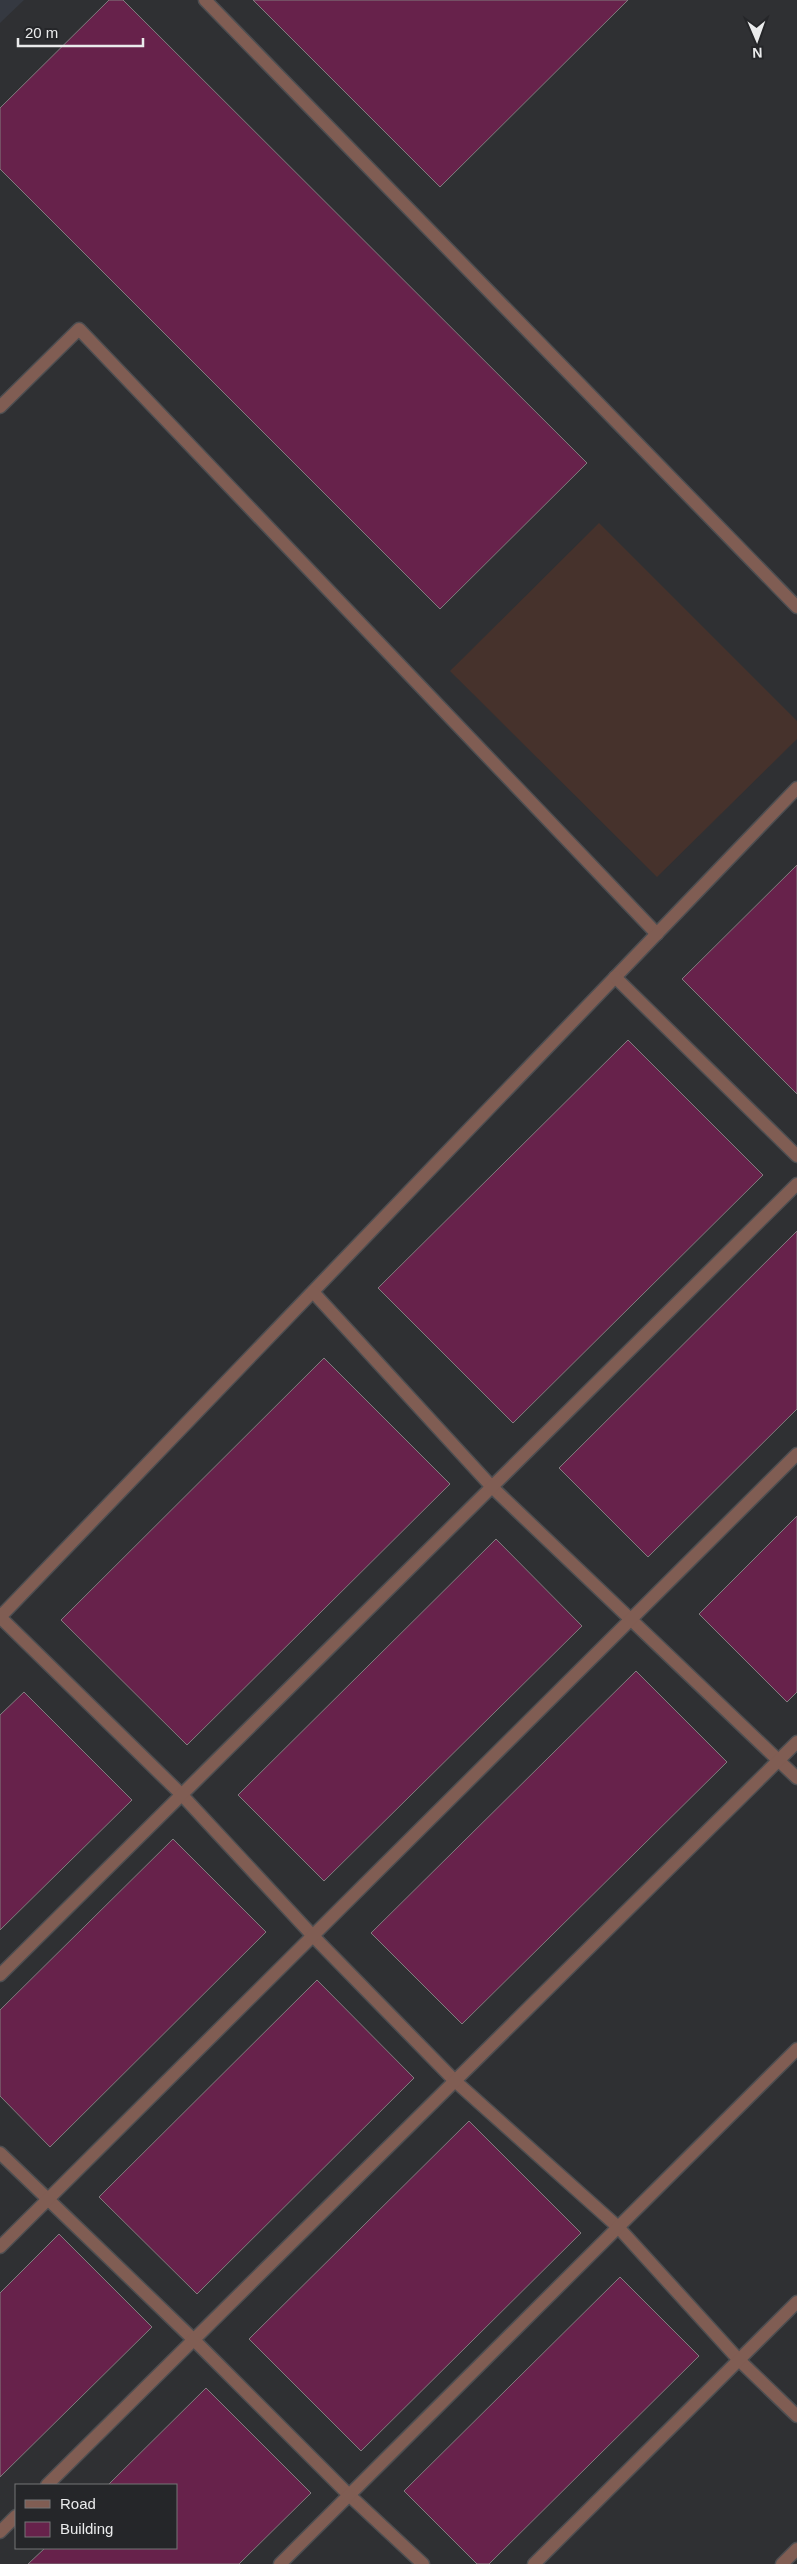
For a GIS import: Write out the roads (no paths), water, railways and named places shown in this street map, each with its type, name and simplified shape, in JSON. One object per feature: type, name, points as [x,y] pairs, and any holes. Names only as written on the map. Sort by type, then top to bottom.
[{"type":"street","points":[[205,0],[797,607]]},
{"type":"street","points":[[0,407],[79,329],[657,934]]},
{"type":"street","points":[[797,788],[0,1617],[181,1794],[312,1936],[455,2081],[618,2227],[740,2360],[797,2416]]},
{"type":"street","points":[[615,977],[797,1156]]},
{"type":"street","points":[[0,1974],[797,1184]]},
{"type":"street","points":[[313,1292],[492,1487],[797,1778]]},
{"type":"street","points":[[0,2247],[797,1454]]},
{"type":"street","points":[[48,2484],[797,1742]]},
{"type":"street","points":[[280,2564],[797,2049]]},
{"type":"street","points":[[0,2153],[194,2340],[349,2495],[423,2564]]},
{"type":"street","points":[[534,2564],[797,2302]]},
{"type":"street","points":[[0,2532],[15,2517]]},
{"type":"street","points":[[782,2564],[797,2549]]}]
